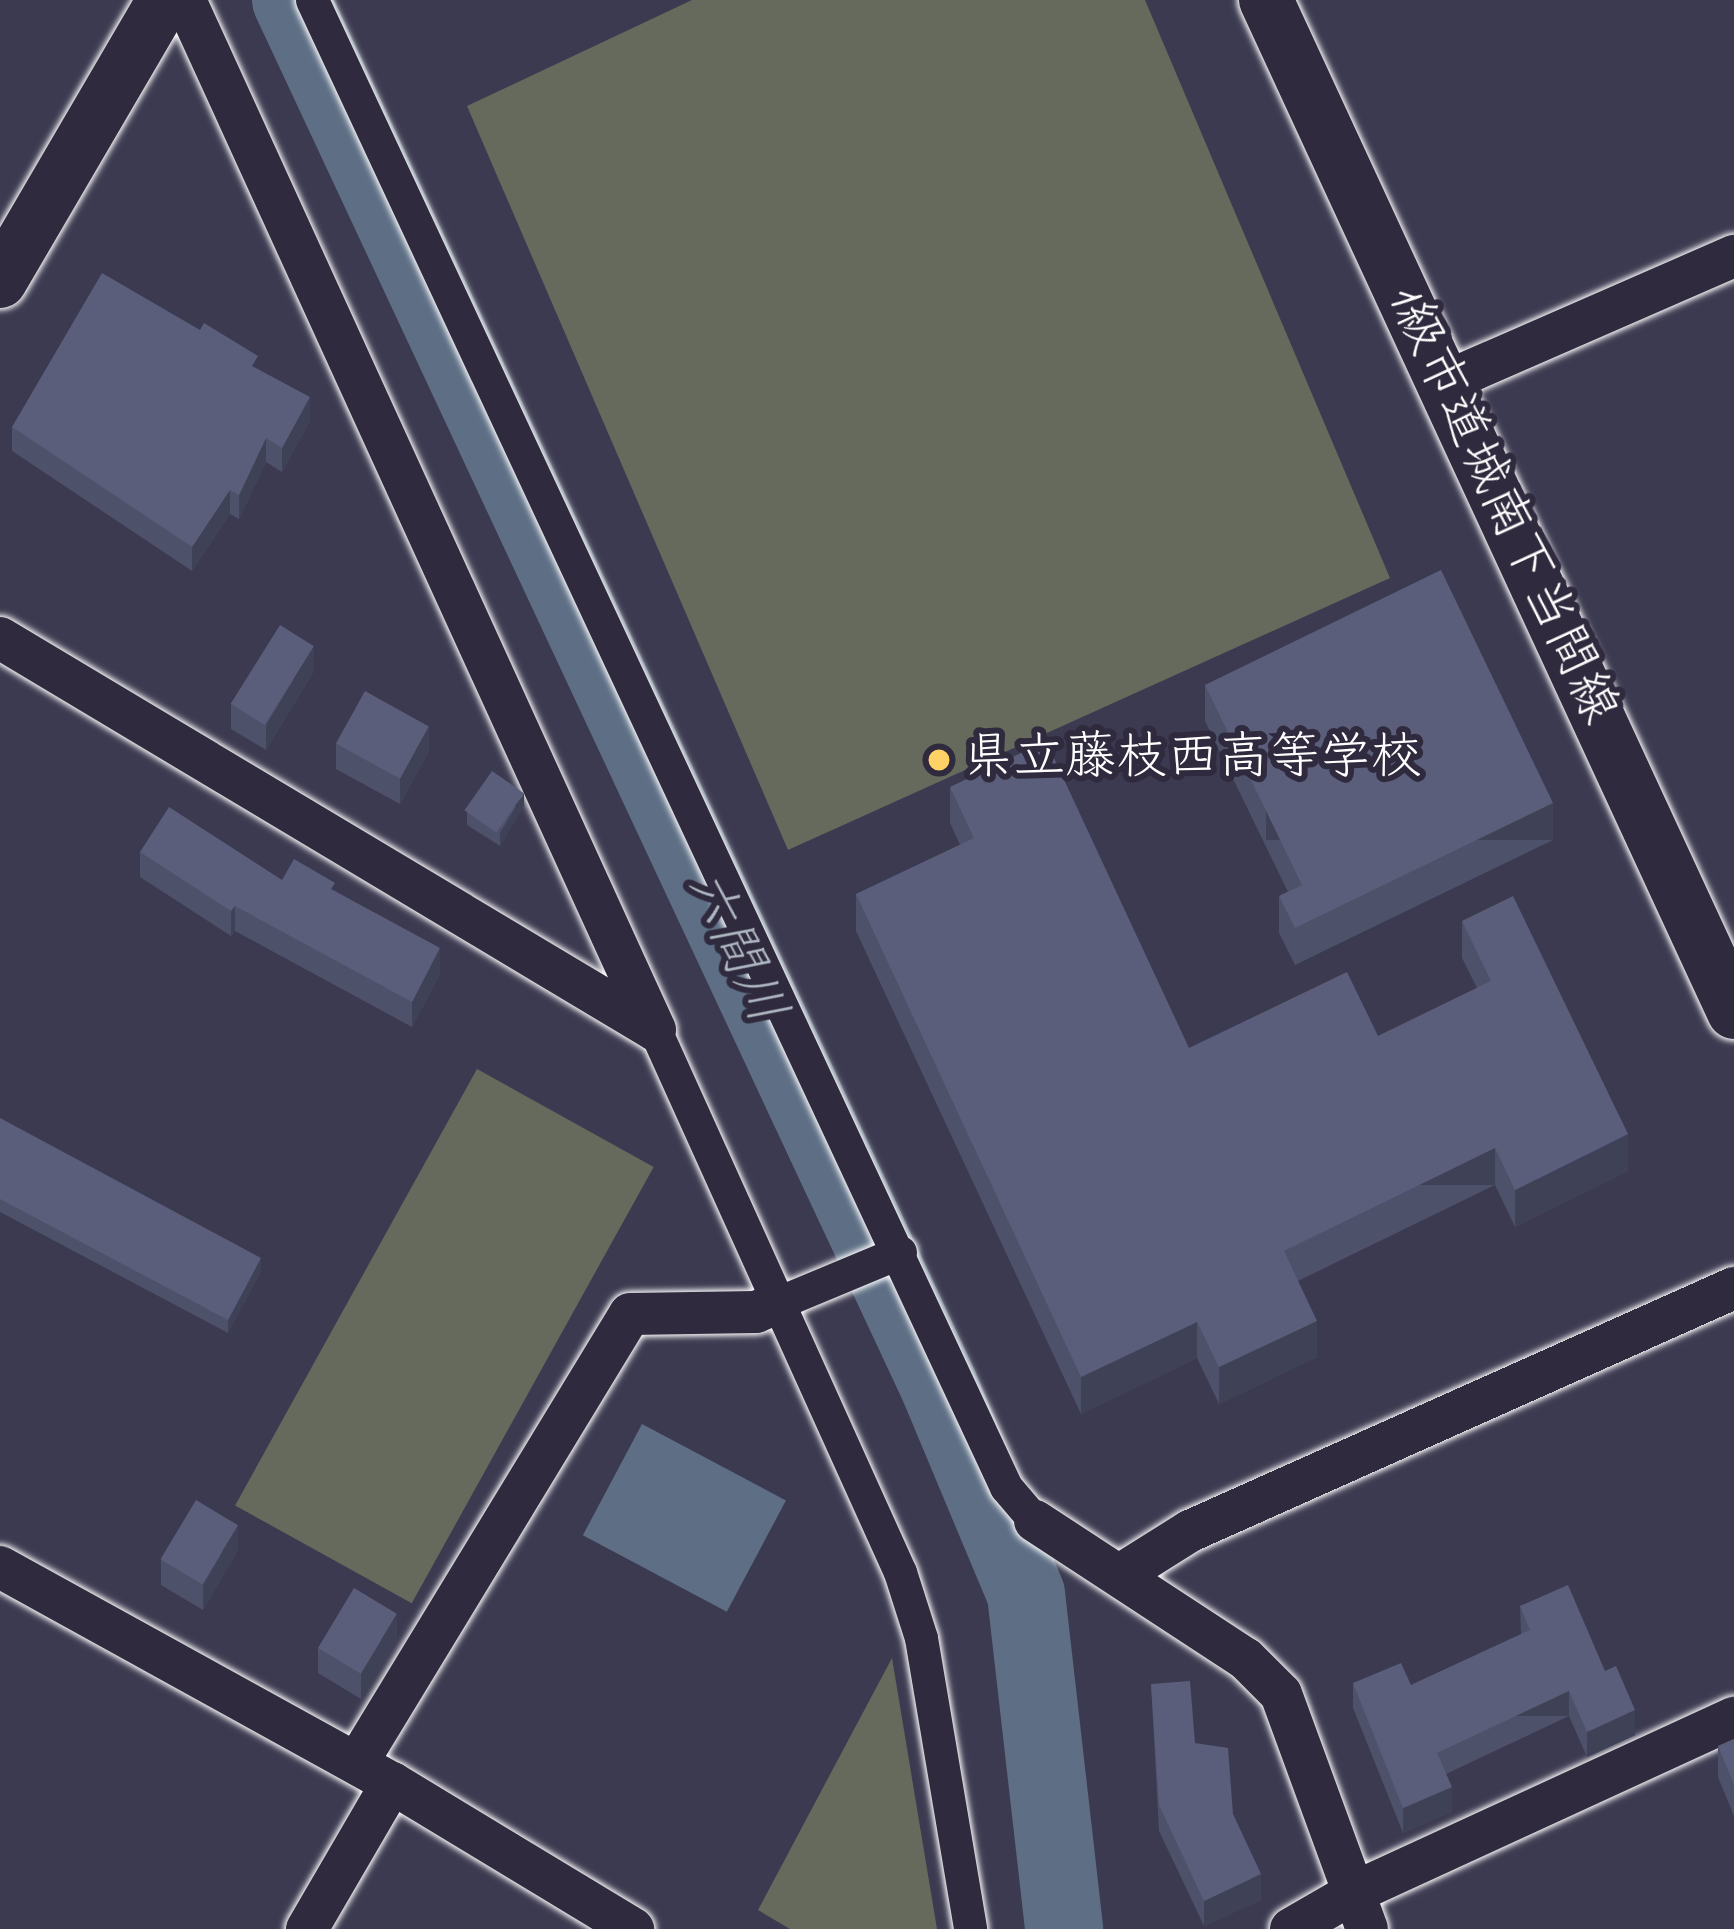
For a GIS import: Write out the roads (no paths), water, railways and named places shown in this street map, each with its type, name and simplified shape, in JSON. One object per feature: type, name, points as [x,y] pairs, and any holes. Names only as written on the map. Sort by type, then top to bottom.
[{"type":"street","points":[[0,281],[164,0]]},
{"type":"street","points":[[185,0],[780,1302],[921,1638],[970,1929]]},
{"type":"street","points":[[313,0],[1006,1487],[1035,1521],[1123,1573],[1246,1659],[1281,1694],[1361,1910]]},
{"type":"street","name":"1級市道城南下当間線","points":[[1266,0],[1443,383],[1718,936],[1734,1012]]},
{"type":"street","points":[[1443,383],[1734,256]]},
{"type":"street","points":[[0,638],[655,1030]]},
{"type":"street","points":[[307,1929],[375,1773],[630,1314],[756,1312],[900,1252]]},
{"type":"street","points":[[1123,1573],[1190,1531],[1734,1288]]},
{"type":"street","points":[[0,1568],[375,1773],[633,1929]]},
{"type":"street","points":[[1291,1929],[1361,1910],[1734,1718]]},
{"type":"water","points":[[642,1424],[786,1501],[727,1612],[583,1535]]},
{"type":"waterway","name":"六間川","points":[[291,0],[939,1386],[1026,1594],[1064,1929]]},
{"type":"place","name":"県立藤枝西高等学校","points":[[939,760]]}]
